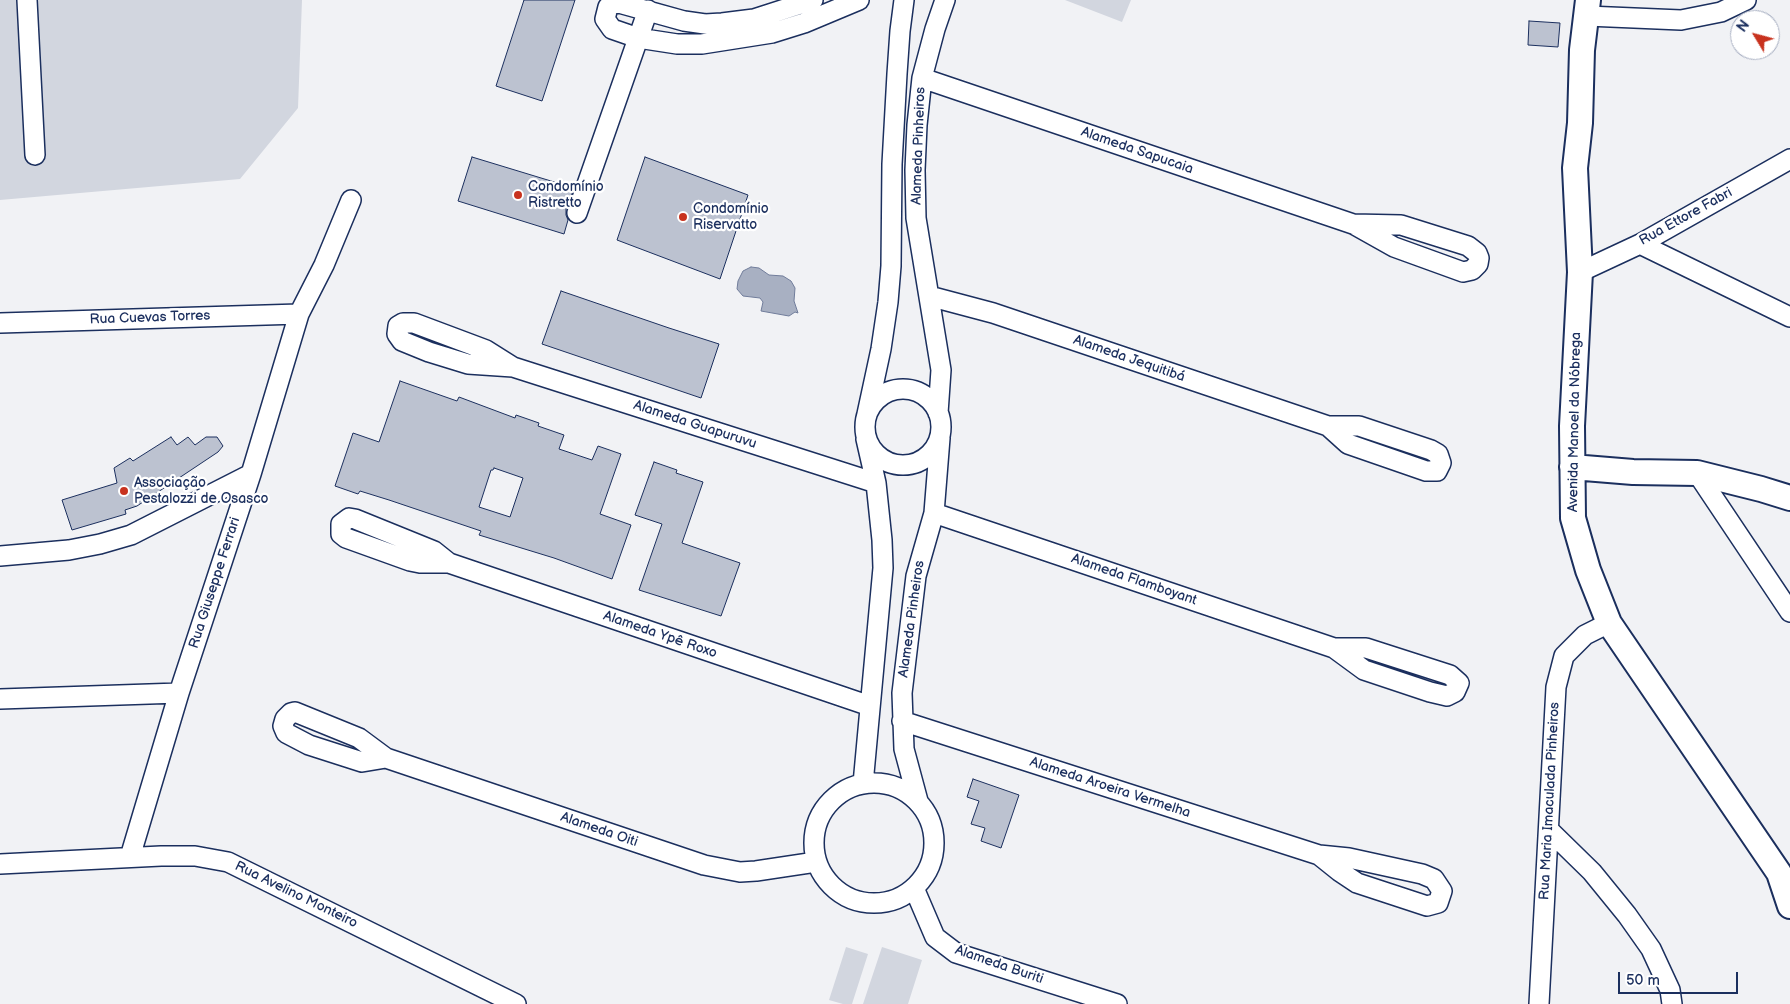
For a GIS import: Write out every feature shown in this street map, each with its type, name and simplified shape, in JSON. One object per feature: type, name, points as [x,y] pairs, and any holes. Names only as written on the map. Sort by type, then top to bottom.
[{"type":"main road","name":"Avenida Manoel da Nóbrega","points":[[1588,8],[1582,50],[1580,122],[1575,168],[1580,272],[1572,467],[1573,518],[1588,570],[1610,623],[1784,871],[1790,906]]},
{"type":"main road","points":[[1572,467],[1633,472],[1697,473],[1790,498]]},
{"type":"street","points":[[27,0],[36,155]]},
{"type":"street","points":[[813,0],[767,16],[740,22],[705,24],[684,21],[618,3],[612,4],[606,12],[605,19],[612,28],[638,38],[677,44],[702,44],[772,33],[804,23],[859,0]]},
{"type":"street","name":"Alameda Pinheiros","points":[[867,414],[881,349],[888,302],[891,266],[892,164],[900,31],[904,0]]},
{"type":"street","name":"Alameda Pinheiros","points":[[938,413],[941,370],[916,218],[915,170],[922,78],[945,0]]},
{"type":"street","points":[[1588,8],[1681,20],[1721,12],[1746,0]]},
{"type":"street","points":[[577,213],[648,10]]},
{"type":"street","points":[[677,44],[684,21]]},
{"type":"street","name":"Alameda Sapucaia","points":[[922,78],[1353,224],[1394,247],[1462,272],[1472,270],[1478,264],[1479,258],[1477,253],[1468,246],[1401,225],[1353,224]]},
{"type":"street","name":"Rua Ettore Fabri","points":[[1580,272],[1640,244],[1790,160]]},
{"type":"street","name":"Rua Giuseppe Ferrari","points":[[130,857],[179,693],[251,474],[299,314],[324,265],[351,200]]},
{"type":"street","points":[[1640,244],[1790,317]]},
{"type":"street","name":"Alameda Jequitibá","points":[[929,296],[993,313],[1328,426],[1359,426],[1431,450],[1438,454],[1441,463],[1437,470],[1426,471],[1348,444],[1328,426]]},
{"type":"street","name":"Rua Cuevas Torres","points":[[0,323],[299,314]]},
{"type":"street","name":"Alameda Guapuruvu","points":[[513,367],[486,350],[414,323],[403,323],[398,326],[397,334],[402,341],[429,352],[468,364],[513,367],[876,483]]},
{"type":"street","points":[[863,784],[883,568],[876,483],[866,439],[864,427],[867,414],[873,403],[883,394],[896,389],[909,389],[921,393],[932,402],[938,413],[941,425],[940,438],[934,449],[926,457],[915,463],[891,464],[872,450],[866,439]]},
{"type":"street","name":"Alameda Pinheiros","points":[[918,801],[904,749],[902,721],[903,672],[916,576],[934,513],[940,438]]},
{"type":"street","points":[[1697,473],[1790,612]]},
{"type":"street","points":[[0,556],[68,550],[100,544],[131,535],[251,474]]},
{"type":"street","name":"Alameda Flamboyant","points":[[934,513],[1334,648],[1364,670],[1430,692],[1447,696],[1455,692],[1459,683],[1450,676],[1366,648],[1334,648]]},
{"type":"street","name":"Alameda Ypê Roxo","points":[[449,563],[434,551],[355,519],[349,518],[341,524],[341,534],[357,542],[410,561],[449,563],[870,706]]},
{"type":"street","name":"Rua Maria Imaculada Pinheiros","points":[[1539,1004],[1556,687],[1564,656],[1585,635],[1610,623]]},
{"type":"street","points":[[0,699],[179,693]]},
{"type":"street","name":"Alameda Oiti","points":[[386,758],[362,762],[309,745],[286,733],[283,726],[285,719],[295,712],[359,738],[373,746],[386,758],[722,870],[756,871],[816,862]]},
{"type":"street","name":"Alameda Aroeira Vermelha","points":[[902,721],[1319,855],[1349,858],[1422,874],[1434,879],[1442,891],[1438,903],[1428,906],[1357,882],[1319,855]]},
{"type":"street","points":[[883,783],[902,789],[918,801],[929,817],[934,836],[933,855],[926,873],[914,888],[897,899],[878,904],[858,901],[840,893],[826,879],[816,862],[814,841],[818,821],[828,804],[844,790],[863,784],[883,783]]},
{"type":"street","points":[[1549,830],[1592,872],[1627,915],[1651,949],[1670,990],[1672,1004]]},
{"type":"street","name":"Rua Avelino Monteiro","points":[[0,864],[130,857],[195,856],[235,865],[516,1004]]},
{"type":"street","name":"Alameda Buriti","points":[[914,888],[935,937],[956,952],[1117,1004]]},
{"type":"shaded area","points":[[0,0],[302,0],[298,108],[240,179],[0,200]]},
{"type":"shaded area","points":[[1065,0],[1131,0],[1122,22]]},
{"type":"shaded area","points":[[846,947],[868,954],[852,1004],[843,1004],[829,1000]]},
{"type":"shaded area","points":[[882,947],[922,960],[908,1004],[863,1004]]},
{"type":"water","points":[[751,267],[759,268],[769,275],[783,276],[791,281],[795,288],[794,301],[798,313],[795,312],[789,316],[761,311],[763,302],[760,298],[743,296],[737,289],[738,281],[743,271]]},
{"type":"building","points":[[524,0],[575,0],[542,101],[496,86]]},
{"type":"building","points":[[1529,21],[1560,23],[1558,47],[1528,45]]},
{"type":"building","name":"Condomínio Ristretto","points":[[472,157],[574,188],[566,209],[568,220],[564,234],[458,201]]},
{"type":"building","name":"Condomínio Riservatto","points":[[645,157],[748,195],[720,279],[617,240]]},
{"type":"building","points":[[561,291],[719,344],[701,398],[542,344]]},
{"type":"building","points":[[400,381],[457,401],[459,397],[515,418],[516,415],[539,423],[538,426],[564,435],[559,449],[592,460],[598,446],[621,454],[600,514],[631,525],[612,579],[554,558],[479,535],[481,531],[389,500],[360,491],[358,494],[335,486],[353,433],[379,442]],"holes":[[[494,468],[523,478],[510,517],[479,507],[491,470]]]},
{"type":"building","name":"Associação Pestalozzi de Osasco","points":[[171,437],[177,445],[188,437],[195,445],[206,437],[217,437],[223,446],[218,452],[137,506],[125,510],[126,514],[72,530],[62,500],[117,483],[114,468],[130,458],[133,461]]},
{"type":"building","points":[[654,462],[677,470],[676,473],[703,482],[682,543],[740,563],[721,616],[639,590],[662,524],[635,515]]},
{"type":"building","points":[[973,779],[1019,795],[1001,848],[981,841],[985,828],[971,824],[979,801],[967,797]]},
{"type":"place","name":"Condomínio Ristretto","points":[[518,195]]},
{"type":"place","name":"Condomínio Riservatto","points":[[683,217]]},
{"type":"place","name":"Associação Pestalozzi de Osasco","points":[[124,491]]}]
